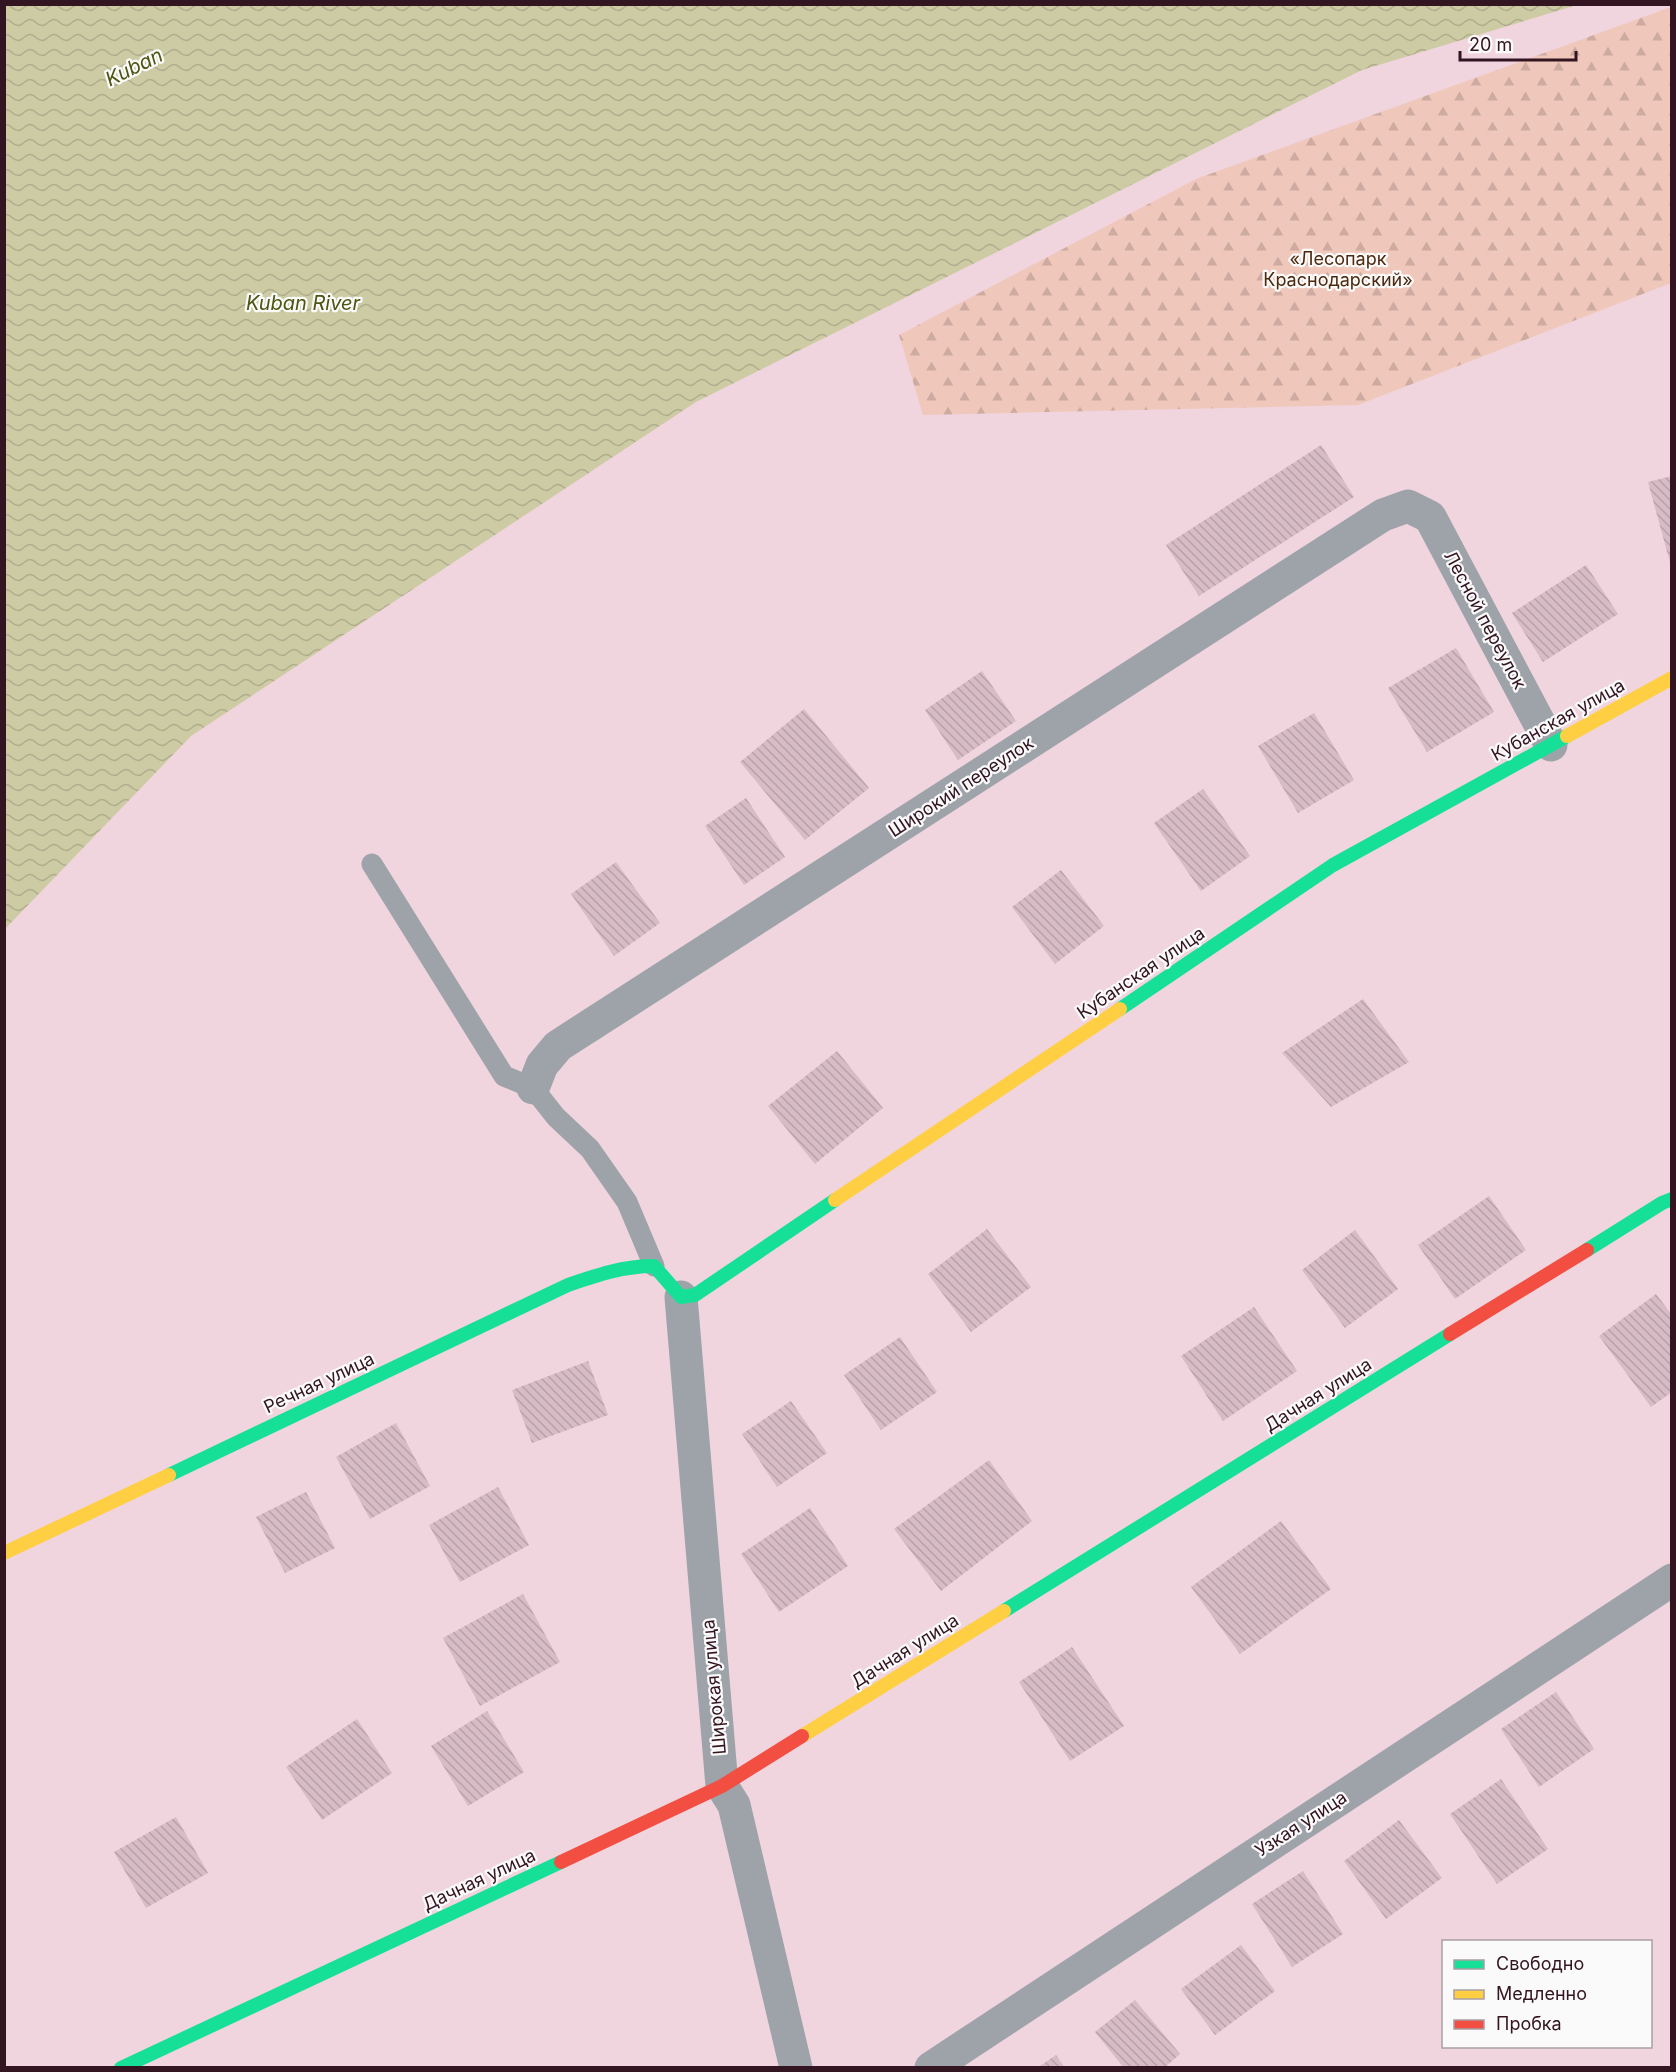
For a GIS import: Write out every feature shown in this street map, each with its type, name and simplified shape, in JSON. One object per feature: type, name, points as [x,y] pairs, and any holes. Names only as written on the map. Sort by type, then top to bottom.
[{"type":"street","name":"Лесной переулок","points":[[1408,506],[1430,517],[1551,745]]},
{"type":"street","name":"Широкий переулок","points":[[533,1088],[542,1065],[558,1046],[1383,515],[1408,506]]},
{"type":"street","name":"Кубанская улица","points":[[681,1297],[695,1295],[708,1287],[1333,865],[1671,678]]},
{"type":"street","name":"Дачная улица","points":[[121,2067],[723,1786],[1671,1199]]},
{"type":"street","points":[[654,1266],[681,1297]]},
{"type":"street","name":"Речная улица","points":[[4,1552],[568,1285],[611,1269],[654,1266]]},
{"type":"street","name":"Широкая улица","points":[[681,1297],[723,1786],[734,1805],[796,2067]]},
{"type":"street","name":"Узкая улица","points":[[931,2067],[1671,1580]]},
{"type":"lane","points":[[372,864],[504,1076],[533,1088],[556,1117],[590,1149],[627,1202],[654,1266]]},
{"type":"green space","name":"«Лесопарк Краснодарский»","points":[[1671,7],[1671,283],[1358,405],[923,415],[899,335],[1196,179]]},
{"type":"water","name":"Kuban River","points":[[5,4],[1577,5],[1362,70],[696,402],[191,736],[5,929]]},
{"type":"building","points":[[1321,445],[1354,497],[1199,596],[1166,545]]},
{"type":"building","points":[[1672,476],[1672,566],[1671,566],[1648,482]]},
{"type":"building","points":[[1586,565],[1618,614],[1543,662],[1512,613]]},
{"type":"building","points":[[1456,648],[1494,712],[1427,752],[1388,688]]},
{"type":"building","points":[[982,671],[1016,721],[958,760],[925,710]]},
{"type":"building","points":[[804,709],[869,788],[805,840],[740,762]]},
{"type":"building","points":[[1314,713],[1354,780],[1298,813],[1258,746]]},
{"type":"building","points":[[1203,789],[1250,856],[1201,891],[1154,823]]},
{"type":"building","points":[[746,798],[785,857],[744,885],[705,826]]},
{"type":"building","points":[[616,862],[660,923],[614,956],[571,894]]},
{"type":"building","points":[[1061,870],[1104,926],[1055,964],[1012,907]]},
{"type":"building","points":[[1363,999],[1409,1062],[1331,1107],[1282,1053]]},
{"type":"building","points":[[837,1051],[883,1108],[815,1164],[768,1106]]},
{"type":"building","points":[[1489,1196],[1526,1250],[1455,1299],[1418,1245]]},
{"type":"building","points":[[987,1229],[1031,1287],[971,1332],[928,1274]]},
{"type":"building","points":[[1355,1230],[1398,1289],[1345,1328],[1302,1270]]},
{"type":"building","points":[[1656,1294],[1672,1315],[1672,1392],[1651,1407],[1599,1336]]},
{"type":"building","points":[[1254,1307],[1297,1371],[1223,1421],[1181,1356]]},
{"type":"building","points":[[900,1337],[937,1392],[881,1430],[844,1375]]},
{"type":"building","points":[[588,1361],[608,1415],[532,1443],[512,1390]]},
{"type":"building","points":[[791,1401],[827,1453],[777,1487],[742,1434]]},
{"type":"building","points":[[396,1423],[430,1486],[370,1519],[336,1457]]},
{"type":"building","points":[[989,1460],[1032,1521],[941,1591],[894,1529]]},
{"type":"building","points":[[498,1487],[529,1545],[460,1582],[429,1525]]},
{"type":"building","points":[[306,1492],[335,1548],[285,1573],[256,1517]]},
{"type":"building","points":[[810,1508],[848,1566],[779,1612],[741,1554]]},
{"type":"building","points":[[1281,1521],[1331,1589],[1240,1654],[1191,1587]]},
{"type":"building","points":[[523,1594],[560,1662],[480,1706],[443,1638]]},
{"type":"building","points":[[1072,1647],[1124,1726],[1070,1761],[1019,1682]]},
{"type":"building","points":[[1556,1692],[1594,1749],[1539,1787],[1501,1729]]},
{"type":"building","points":[[487,1711],[524,1772],[468,1806],[431,1746]]},
{"type":"building","points":[[357,1719],[392,1773],[322,1820],[286,1767]]},
{"type":"building","points":[[1501,1779],[1548,1849],[1497,1884],[1450,1814]]},
{"type":"building","points":[[176,1817],[208,1873],[146,1908],[114,1852]]},
{"type":"building","points":[[1399,1820],[1442,1878],[1386,1919],[1344,1861]]},
{"type":"building","points":[[1303,1871],[1343,1934],[1292,1967],[1252,1904]]},
{"type":"building","points":[[1241,1945],[1275,1991],[1215,2035],[1181,1989]]},
{"type":"building","points":[[1135,2000],[1180,2054],[1164,2068],[1124,2068],[1095,2032]]},
{"type":"building","points":[[1056,2055],[1065,2068],[1037,2068]]},
{"type":"traffic: fast","points":[[1120,1009],[1333,865],[1567,736]]},
{"type":"traffic: fast","points":[[1587,1250],[1672,1199]]},
{"type":"traffic: fast","points":[[169,1475],[579,1281],[621,1269],[654,1266],[681,1297],[695,1295],[835,1200]]},
{"type":"traffic: fast","points":[[1004,1611],[1450,1334]]},
{"type":"traffic: fast","points":[[121,2068],[561,1862]]},
{"type":"traffic: slow","points":[[1567,736],[1672,678]]},
{"type":"traffic: slow","points":[[835,1200],[1120,1009]]},
{"type":"traffic: slow","points":[[4,1553],[169,1475]]},
{"type":"traffic: slow","points":[[802,1736],[1004,1611]]},
{"type":"traffic: jam","points":[[1450,1334],[1587,1250]]},
{"type":"traffic: jam","points":[[561,1862],[722,1786],[802,1736]]},
{"type":"water label","name":"Kuban","points":[[134,67]]}]
